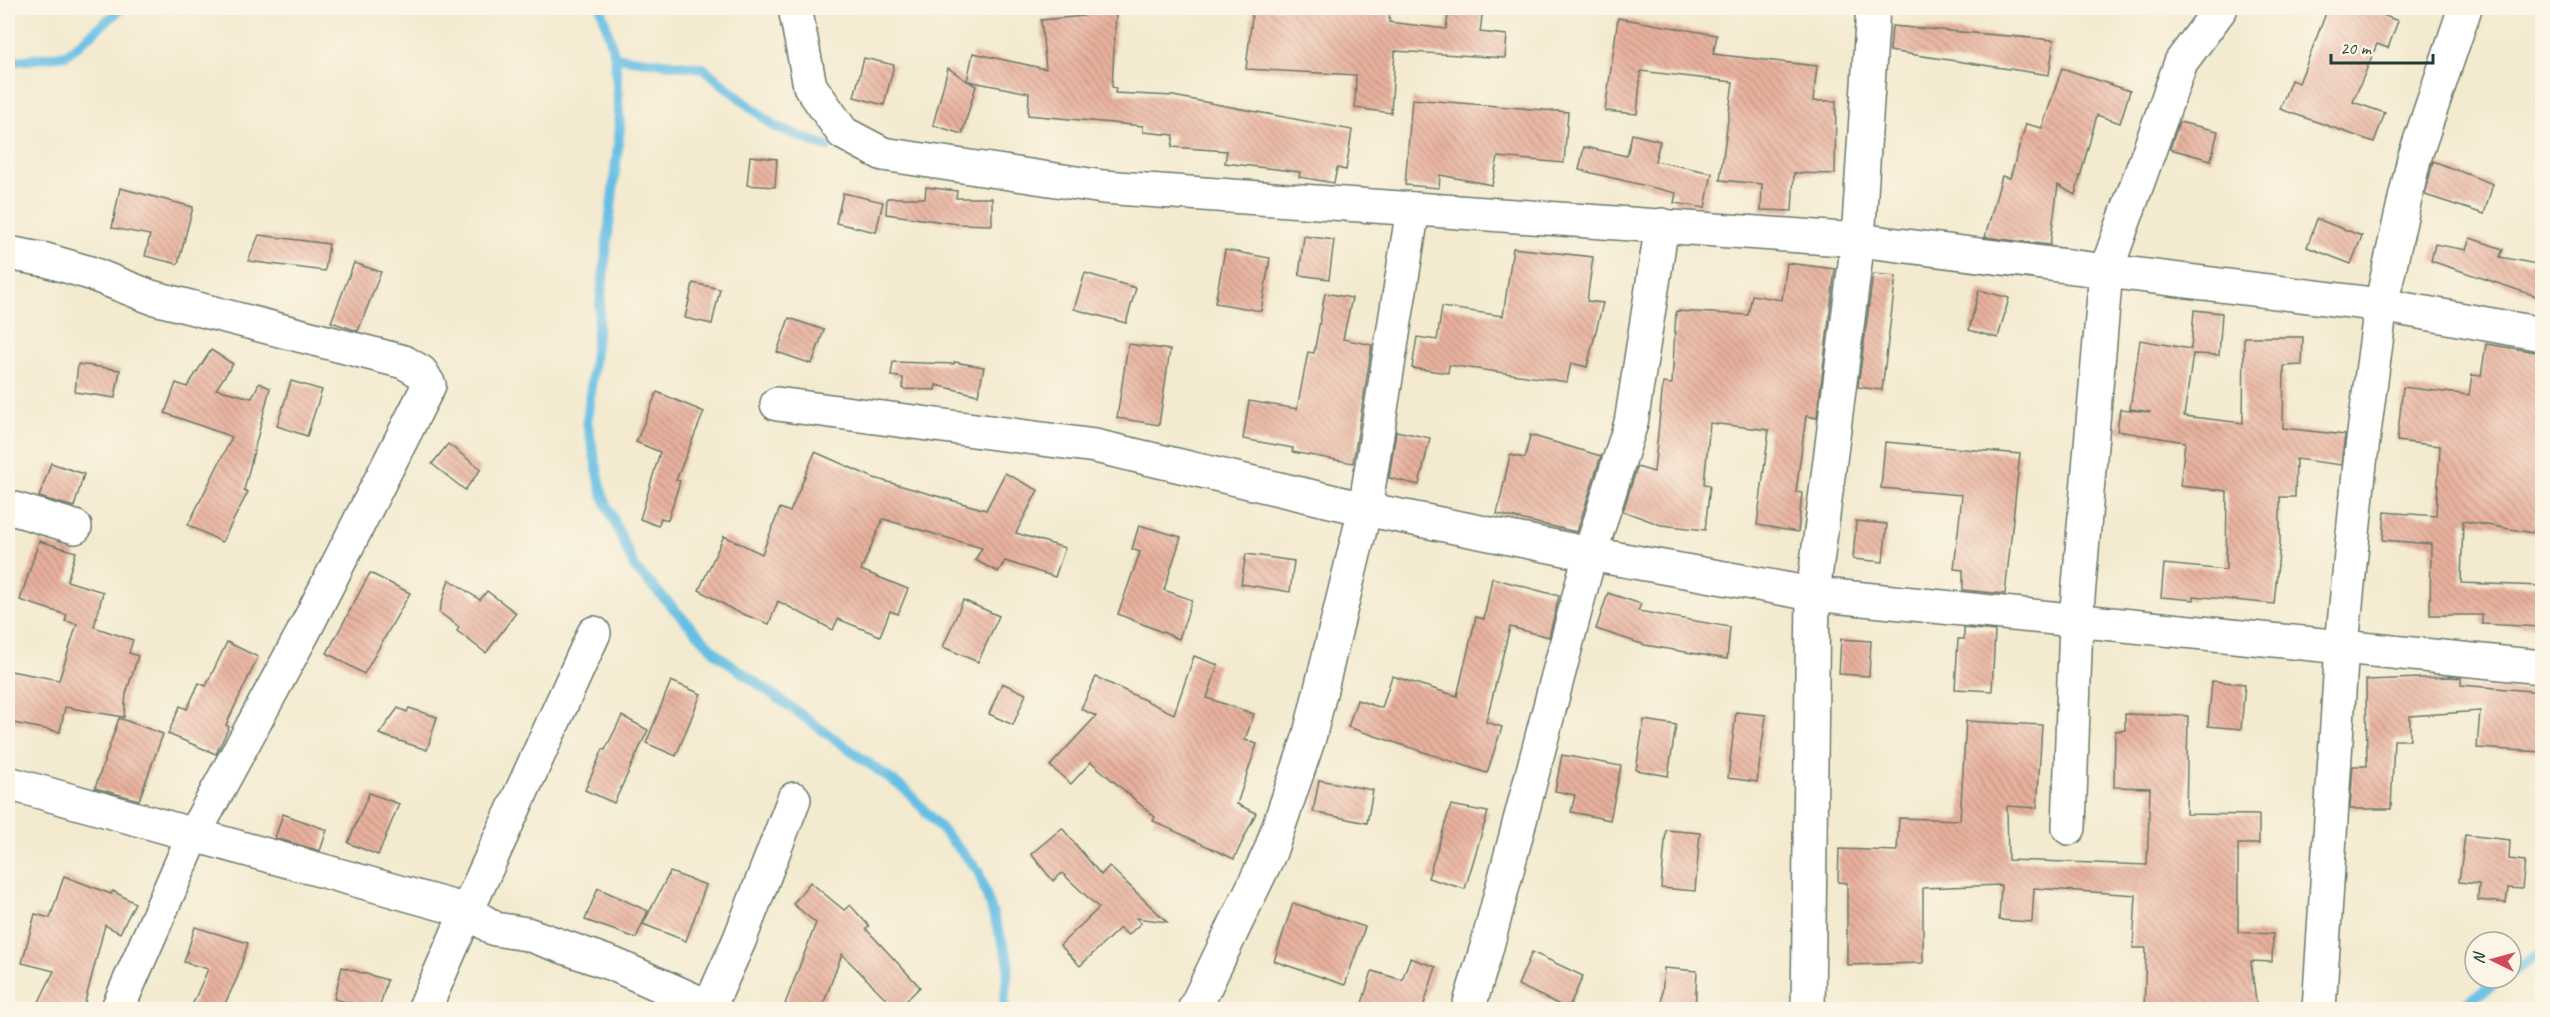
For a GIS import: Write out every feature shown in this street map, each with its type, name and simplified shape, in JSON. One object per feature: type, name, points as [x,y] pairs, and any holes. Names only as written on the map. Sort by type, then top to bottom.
[{"type":"street","points":[[795,8],[810,86],[843,133],[884,154],[1102,187],[1858,240],[2381,305],[2542,334]]},
{"type":"street","points":[[1808,1010],[1813,594],[1858,240],[1869,8]]},
{"type":"street","points":[[2069,828],[2076,620],[2106,271],[2181,62],[2221,8]]},
{"type":"street","points":[[2319,1010],[2342,645],[2360,463],[2381,305],[2414,159],[2464,8]]},
{"type":"street","points":[[1194,1010],[1270,852],[1310,738],[1365,508],[1413,209]]},
{"type":"street","points":[[1468,1010],[1486,950],[1590,554],[1631,423],[1662,225]]},
{"type":"street","points":[[8,253],[90,273],[151,297],[404,362],[421,372],[429,385],[303,633],[194,834],[117,1010]]},
{"type":"street","points":[[777,404],[1095,446],[1365,508],[1590,554],[1813,594],[2342,645],[2542,667]]},
{"type":"street","points":[[8,507],[75,527]]},
{"type":"street","points":[[424,1010],[594,633]]},
{"type":"street","points":[[8,783],[467,911],[495,929],[528,934],[615,964],[711,1008],[794,799]]},
{"type":"building","points":[[1253,8],[1390,8],[1389,22],[1446,29],[1449,8],[1483,8],[1480,32],[1507,35],[1505,58],[1395,51],[1391,113],[1355,108],[1356,75],[1246,69]]},
{"type":"building","points":[[2328,8],[2365,8],[2398,21],[2388,48],[2377,44],[2353,102],[2385,113],[2374,142],[2280,109],[2291,80],[2299,83]]},
{"type":"building","points":[[1083,13],[1116,14],[1112,87],[1116,88],[1115,93],[1173,96],[1352,130],[1346,170],[1337,168],[1334,183],[1299,177],[1300,172],[1225,163],[1227,151],[1172,147],[1174,135],[1143,132],[1143,126],[1028,115],[1029,93],[968,81],[976,86],[962,134],[933,125],[948,68],[967,81],[973,53],[1046,69],[1041,20],[1083,16]]},
{"type":"building","points":[[1618,18],[1717,35],[1713,54],[1817,66],[1813,101],[1836,101],[1835,174],[1794,173],[1792,211],[1761,210],[1762,184],[1720,180],[1733,82],[1641,71],[1637,114],[1605,111]]},
{"type":"building","points":[[1892,26],[2054,40],[2049,75],[1890,51]]},
{"type":"building","points":[[864,58],[894,65],[884,105],[854,97]]},
{"type":"building","points":[[2062,68],[2130,91],[2120,123],[2097,115],[2075,195],[2058,185],[2050,245],[1985,237],[2002,176],[2010,178],[2026,124],[2042,128]]},
{"type":"building","points":[[1412,99],[1568,112],[1564,163],[1498,157],[1492,185],[1440,175],[1439,188],[1405,185]]},
{"type":"building","points":[[2179,122],[2218,131],[2211,160],[2170,149]]},
{"type":"building","points":[[1632,134],[1660,141],[1655,161],[1712,173],[1705,208],[1674,203],[1676,193],[1579,170],[1584,147],[1627,156]]},
{"type":"building","points":[[750,156],[777,159],[775,187],[747,185]]},
{"type":"building","points":[[2433,161],[2493,184],[2484,214],[2425,195]]},
{"type":"building","points":[[926,187],[957,191],[956,198],[992,198],[992,225],[958,224],[886,214],[887,198],[925,198]]},
{"type":"building","points":[[120,188],[193,207],[178,264],[145,256],[150,235],[112,228]]},
{"type":"building","points":[[843,193],[883,202],[876,232],[836,223]]},
{"type":"building","points":[[2317,219],[2362,236],[2351,264],[2307,247]]},
{"type":"building","points":[[259,235],[329,244],[325,271],[248,261]]},
{"type":"building","points":[[1304,236],[1334,240],[1329,279],[1299,275]]},
{"type":"building","points":[[2470,238],[2503,249],[2500,257],[2542,265],[2542,298],[2431,261],[2435,244],[2466,250]]},
{"type":"building","points":[[1513,248],[1593,257],[1587,301],[1603,303],[1587,367],[1571,363],[1567,382],[1449,365],[1448,373],[1412,368],[1417,337],[1437,340],[1442,307],[1503,316]]},
{"type":"building","points":[[1225,250],[1270,258],[1261,311],[1215,303]]},
{"type":"building","points":[[354,263],[381,272],[358,331],[331,322]]},
{"type":"building","points":[[1787,263],[1835,269],[1817,418],[1806,416],[1796,492],[1802,493],[1798,532],[1757,525],[1769,430],[1710,423],[1704,484],[1710,485],[1705,530],[1661,525],[1623,511],[1637,467],[1654,472],[1663,383],[1672,384],[1676,311],[1748,315],[1752,295],[1782,300]]},
{"type":"building","points":[[1085,273],[1136,288],[1126,323],[1074,309]]},
{"type":"building","points":[[1873,274],[1896,276],[1882,390],[1858,387]]},
{"type":"building","points":[[693,283],[720,289],[712,324],[685,318]]},
{"type":"building","points":[[1979,290],[2009,298],[1998,338],[1969,330]]},
{"type":"building","points":[[1325,293],[1352,298],[1343,339],[1372,345],[1353,463],[1292,452],[1293,448],[1243,439],[1249,401],[1297,409],[1308,352],[1314,353]]},
{"type":"building","points":[[2194,310],[2222,313],[2219,355],[2193,354],[2184,416],[2243,423],[2244,337],[2303,337],[2302,365],[2284,366],[2283,428],[2345,435],[2341,465],[2296,459],[2295,497],[2280,497],[2280,543],[2274,604],[2194,596],[2194,600],[2161,597],[2164,564],[2226,570],[2227,491],[2180,486],[2185,442],[2117,431],[2120,409],[2151,412],[2130,409],[2140,340],[2191,349]]},
{"type":"building","points":[[789,318],[824,330],[812,364],[777,352]]},
{"type":"building","points":[[1128,344],[1170,350],[1159,425],[1117,418]]},
{"type":"building","points":[[2486,344],[2542,353],[2542,479],[2533,533],[2463,521],[2461,583],[2542,586],[2542,627],[2482,624],[2482,615],[2430,615],[2431,544],[2383,540],[2385,512],[2436,516],[2440,446],[2397,441],[2403,387],[2469,395],[2472,375],[2481,376]]},
{"type":"building","points":[[211,350],[233,364],[216,389],[252,398],[259,383],[270,388],[244,490],[248,492],[222,542],[188,525],[232,437],[165,413],[176,383],[187,387]]},
{"type":"building","points":[[893,362],[954,364],[954,362],[984,367],[978,395],[936,385],[935,390],[903,389],[903,378],[891,376]]},
{"type":"building","points":[[78,364],[120,370],[115,398],[75,392]]},
{"type":"building","points":[[291,381],[322,390],[307,436],[277,426]]},
{"type":"building","points":[[657,392],[704,412],[676,480],[680,481],[668,520],[661,518],[658,526],[640,519],[660,452],[636,442]]},
{"type":"building","points":[[1396,431],[1430,438],[1419,485],[1389,478]]},
{"type":"building","points":[[1530,435],[1601,456],[1577,532],[1497,514],[1510,455],[1525,458]]},
{"type":"building","points":[[1885,442],[2020,454],[2005,594],[1963,590],[1963,570],[1954,569],[1962,495],[1881,488]]},
{"type":"building","points":[[448,444],[481,469],[465,490],[432,464]]},
{"type":"building","points":[[815,452],[874,478],[986,510],[1005,473],[1038,490],[1016,533],[1065,548],[1055,577],[1005,561],[998,572],[975,560],[982,548],[883,519],[861,570],[908,589],[898,614],[890,611],[880,636],[838,619],[833,630],[778,601],[769,624],[735,611],[699,590],[724,536],[762,554],[780,508],[790,512]]},
{"type":"building","points":[[51,463],[84,474],[74,507],[39,497]]},
{"type":"building","points":[[1856,521],[1887,524],[1883,562],[1853,559]]},
{"type":"building","points":[[1139,525],[1181,537],[1164,590],[1192,600],[1179,639],[1118,614],[1140,552],[1132,549]]},
{"type":"building","points":[[39,541],[76,552],[67,581],[103,592],[94,627],[133,640],[129,653],[138,656],[126,694],[124,717],[65,707],[60,732],[8,722],[10,671],[59,680],[77,624],[65,621],[67,615],[20,600]]},
{"type":"building","points":[[1246,554],[1294,561],[1290,592],[1241,584]]},
{"type":"building","points":[[370,573],[410,593],[364,674],[327,653]]},
{"type":"building","points":[[1492,578],[1559,596],[1549,637],[1510,627],[1486,722],[1502,727],[1487,773],[1348,727],[1357,700],[1382,708],[1392,676],[1457,696],[1476,617],[1484,619]]},
{"type":"building","points":[[449,579],[480,600],[487,591],[516,613],[486,653],[457,631],[459,627],[439,612]]},
{"type":"building","points":[[1608,593],[1641,604],[1638,611],[1730,627],[1727,659],[1645,645],[1596,629]]},
{"type":"building","points":[[963,600],[999,616],[978,662],[943,647]]},
{"type":"building","points":[[1964,628],[1995,631],[1992,691],[1955,689],[1958,639],[1964,639]]},
{"type":"building","points":[[1841,639],[1871,641],[1869,676],[1839,674]]},
{"type":"building","points":[[227,642],[258,657],[226,725],[229,727],[216,754],[168,734],[180,706],[187,709],[199,683],[206,686]]},
{"type":"building","points":[[1194,656],[1218,665],[1207,698],[1254,714],[1245,740],[1257,744],[1237,804],[1256,813],[1234,859],[1153,821],[1155,817],[1091,762],[1071,784],[1050,766],[1096,716],[1081,709],[1096,677],[1174,714]]},
{"type":"building","points":[[2461,678],[2461,685],[2542,692],[2542,752],[2477,748],[2480,711],[2410,716],[2410,740],[2394,740],[2391,809],[2350,809],[2353,766],[2367,766],[2366,680]]},
{"type":"building","points":[[671,681],[701,694],[676,756],[646,743]]},
{"type":"building","points":[[2212,681],[2245,684],[2241,729],[2208,726]]},
{"type":"building","points":[[1002,683],[1026,694],[1013,725],[989,714]]},
{"type":"building","points":[[398,708],[407,712],[409,708],[437,717],[427,750],[379,734]]},
{"type":"building","points":[[1736,712],[1766,715],[1757,782],[1728,778]]},
{"type":"building","points":[[2125,714],[2188,716],[2186,814],[2259,815],[2259,844],[2238,844],[2238,932],[2273,934],[2272,962],[2251,961],[2257,1010],[2144,1010],[2146,948],[2133,948],[2136,895],[2034,888],[2032,922],[1999,920],[2001,885],[1923,888],[1923,963],[1847,965],[1847,883],[1838,882],[1839,849],[1897,851],[1899,818],[1960,820],[1966,721],[2042,725],[2037,808],[2007,806],[2008,860],[2147,865],[2150,788],[2114,787],[2115,731],[2125,730]]},
{"type":"building","points":[[622,716],[648,730],[614,803],[585,790],[603,749],[605,750]]},
{"type":"building","points":[[119,718],[163,734],[139,800],[95,788]]},
{"type":"building","points":[[1644,720],[1676,725],[1668,776],[1636,770]]},
{"type":"building","points":[[1562,755],[1621,766],[1610,820],[1571,812],[1575,795],[1555,791]]},
{"type":"building","points":[[1319,780],[1373,790],[1367,823],[1313,812]]},
{"type":"building","points":[[369,793],[399,804],[378,855],[348,843]]},
{"type":"building","points":[[1451,805],[1488,812],[1465,889],[1428,878]]},
{"type":"building","points":[[283,814],[327,830],[320,851],[275,838]]},
{"type":"building","points":[[1062,828],[1101,875],[1109,866],[1167,922],[1136,918],[1141,923],[1128,935],[1120,928],[1080,966],[1060,945],[1099,908],[1062,873],[1053,881],[1031,854]]},
{"type":"building","points":[[1666,830],[1700,833],[1695,891],[1661,888]]},
{"type":"building","points":[[2465,835],[2510,840],[2509,859],[2525,861],[2522,889],[2508,888],[2506,903],[2478,900],[2479,884],[2459,882]]},
{"type":"building","points":[[670,872],[706,885],[686,941],[643,924]]},
{"type":"building","points":[[64,876],[111,894],[113,891],[135,903],[120,933],[105,925],[83,1010],[35,1010],[54,971],[22,963],[35,914],[50,918]]},
{"type":"building","points":[[810,882],[844,910],[850,905],[869,926],[866,929],[920,987],[897,1010],[842,954],[821,1010],[800,1010],[785,1004],[816,923],[793,904]]},
{"type":"building","points":[[598,888],[648,911],[636,938],[585,920]]},
{"type":"building","points":[[1293,903],[1365,927],[1345,985],[1274,961]]},
{"type":"building","points":[[195,927],[248,943],[237,978],[222,1010],[190,1010],[208,969],[184,962]]},
{"type":"building","points":[[1532,952],[1583,976],[1568,1009],[1518,985]]},
{"type":"building","points":[[1410,958],[1436,967],[1422,1010],[1360,1010],[1372,971],[1402,980]]},
{"type":"building","points":[[342,967],[387,980],[379,1010],[334,999]]},
{"type":"building","points":[[1664,968],[1697,971],[1695,1010],[1661,1010]]},
{"type":"waterway","points":[[8,62],[66,55],[122,8]]},
{"type":"waterway","points":[[601,8],[615,57],[620,128],[587,422],[603,496],[635,568],[718,655],[907,791],[978,870],[1009,962],[1004,1003],[1007,1010]]},
{"type":"waterway","points":[[615,57],[703,68],[774,126],[827,147]]},
{"type":"waterway","points":[[2523,965],[2542,952]]},
{"type":"waterway","points":[[2455,1010],[2485,990]]}]
